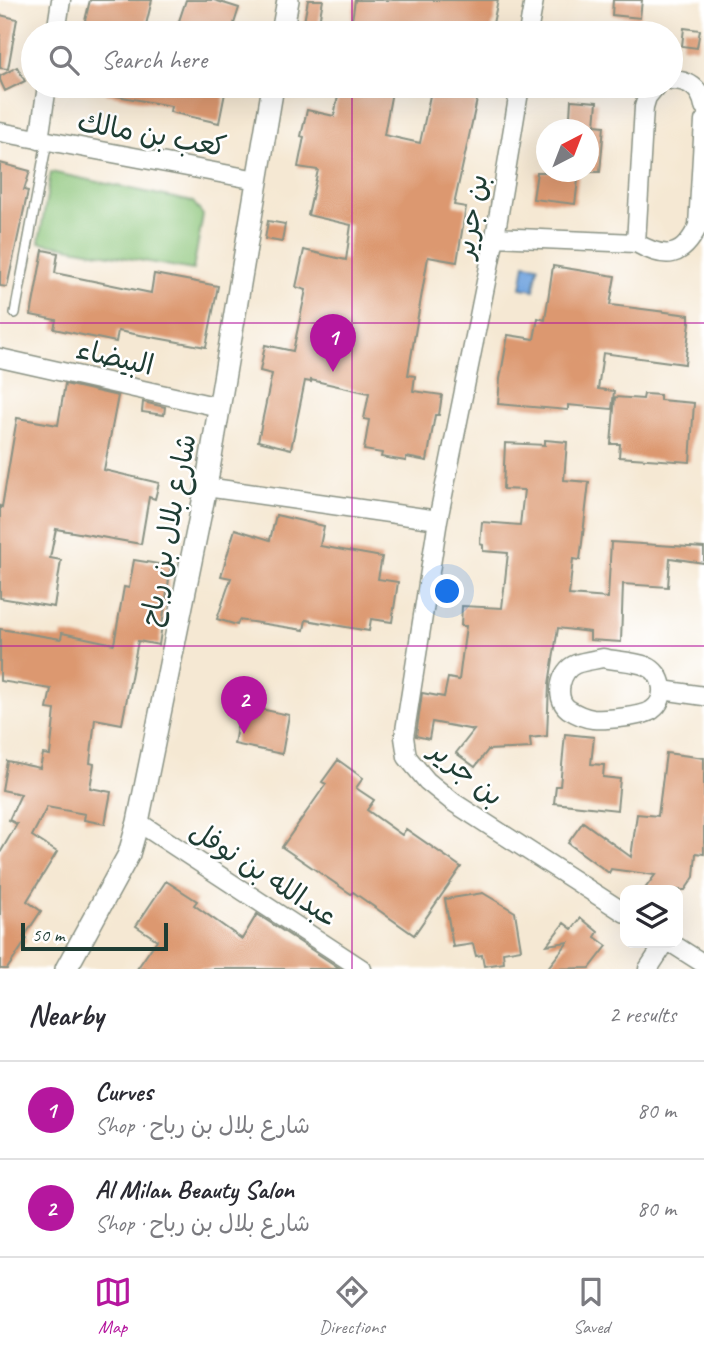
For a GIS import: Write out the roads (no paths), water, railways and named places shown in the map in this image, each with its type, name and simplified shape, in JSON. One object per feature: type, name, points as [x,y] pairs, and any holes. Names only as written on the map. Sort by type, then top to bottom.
[{"type":"street","points":[[58,21],[61,0]]},
{"type":"street","points":[[284,21],[288,0]]},
{"type":"street","points":[[530,21],[534,0]]},
{"type":"street","points":[[683,81],[698,91],[704,106]]},
{"type":"street","name":"كعب بن مالك","points":[[43,141],[46,98]]},
{"type":"street","name":"شارع بلال بن رباح","points":[[66,969],[129,854],[138,822],[206,487],[271,98]]},
{"type":"street","name":"بن جرير","points":[[518,98],[495,237],[438,520],[404,737],[407,757],[427,781],[453,802],[620,910]]},
{"type":"street","points":[[636,243],[647,98]]},
{"type":"street","points":[[495,237],[636,243],[648,250],[675,253],[685,246],[698,226],[704,121]]},
{"type":"street","name":"كعب بن مالك","points":[[0,132],[257,180]]},
{"type":"street","name":"البيضاء","points":[[0,358],[219,407]]},
{"type":"street","points":[[206,487],[438,520]]},
{"type":"street","points":[[603,658],[646,666],[658,675],[662,690],[657,705],[645,714],[591,719],[564,706],[560,688],[562,678],[574,664],[603,658]]},
{"type":"street","points":[[662,690],[704,695]]},
{"type":"street","name":"عبدالله بن نوفل","points":[[138,822],[362,969]]},
{"type":"street","points":[[648,969],[662,948]]},
{"type":"street","points":[[679,948],[704,964]]},
{"type":"lane","points":[[15,313],[43,141]]},
{"type":"water","points":[[525,264],[538,266],[534,290],[521,288]]},
{"type":"place","name":"Curves","points":[[333,372]]},
{"type":"place","name":"Al Milan Beauty Salon","points":[[244,734]]}]
